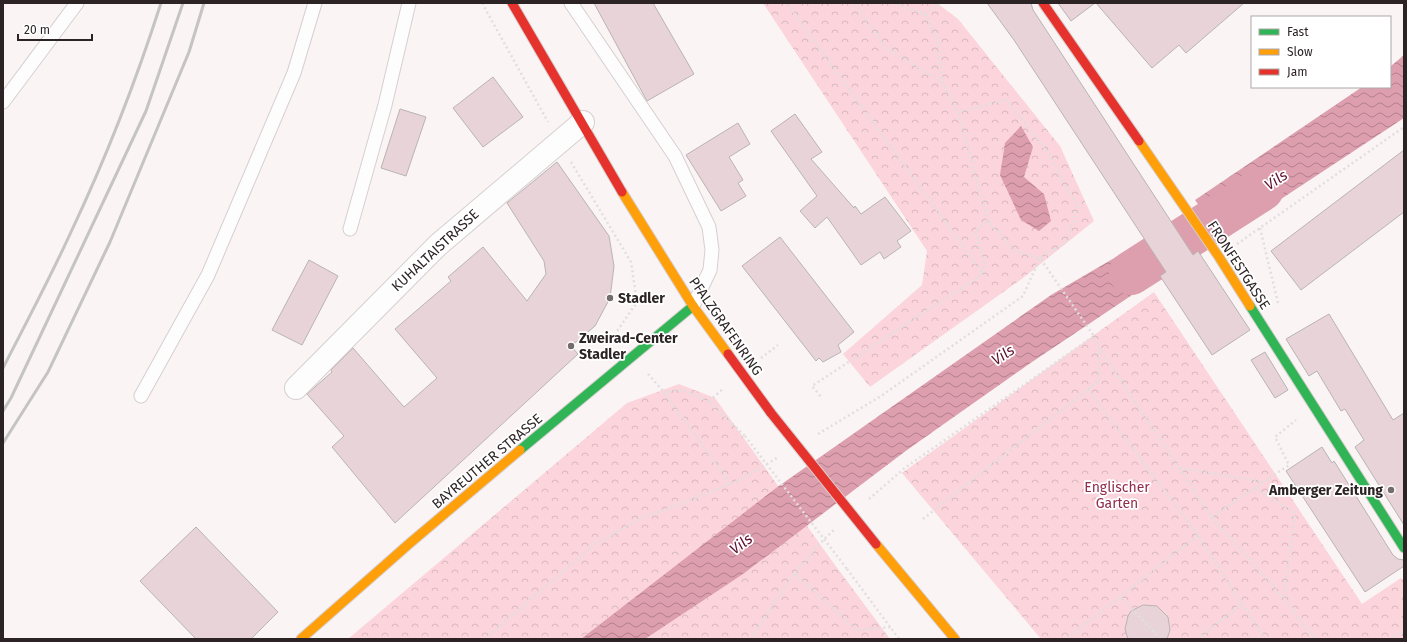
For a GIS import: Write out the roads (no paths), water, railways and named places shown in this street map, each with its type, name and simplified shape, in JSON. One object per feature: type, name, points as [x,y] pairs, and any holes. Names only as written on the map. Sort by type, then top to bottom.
[{"type":"street","name":"PFALZGRAFENRING","points":[[512,3],[583,122],[644,229],[693,306],[771,413],[876,544],[955,639]]},
{"type":"street","name":"FRONFESTGASSE","points":[[1043,3],[1175,196],[1219,257],[1404,548]]},
{"type":"street","name":"KUHALTAISTRASSE","points":[[296,388],[438,245],[583,122]]},
{"type":"street","name":"BAYREUTHER STRASSE","points":[[301,639],[410,543],[693,306]]},
{"type":"lane","points":[[3,102],[77,3]]},
{"type":"lane","points":[[140,396],[208,275],[294,73],[315,3]]},
{"type":"lane","points":[[350,229],[385,105],[409,3]]},
{"type":"lane","points":[[571,3],[675,156],[709,228],[712,250],[710,270],[693,306]]},
{"type":"water","points":[[1404,55],[1404,118],[1222,238],[1195,200],[1361,88],[1391,88],[1391,66]]},
{"type":"water","points":[[1021,126],[1033,147],[1024,177],[1044,194],[1051,221],[1039,231],[1021,220],[1000,175],[1005,143]]},
{"type":"water","points":[[1145,240],[1165,273],[1032,362],[907,450],[743,574],[645,639],[581,639],[776,488],[1051,295]]},
{"type":"waterway","name":"Vils","points":[[1131,273],[1262,189]]},
{"type":"railway","points":[[3,368],[55,266],[84,204],[131,90],[161,3]]},
{"type":"railway","points":[[3,411],[11,398],[146,111],[183,3]]},
{"type":"railway","points":[[3,443],[48,372],[110,242],[189,52],[204,3]]},
{"type":"place","name":"Stadler","points":[[610,298]]},
{"type":"place","name":"Zweirad-Center Stadler","points":[[571,346]]},
{"type":"place","name":"Amberger Zeitung","points":[[1391,490]]},
{"type":"park label","name":"Englischer Garten","points":[[1117,496]]}]
